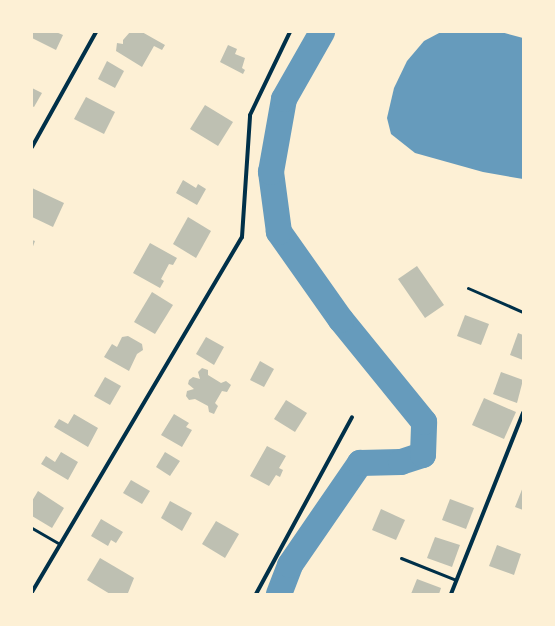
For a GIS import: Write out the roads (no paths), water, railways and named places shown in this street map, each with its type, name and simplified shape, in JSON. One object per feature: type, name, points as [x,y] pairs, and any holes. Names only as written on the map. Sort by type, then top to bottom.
[{"type":"street","points":[[32,147],[96,32]]},
{"type":"street","points":[[32,592],[242,237],[250,115],[290,32]]},
{"type":"street","points":[[451,594],[523,414]]},
{"type":"street","points":[[256,594],[352,417]]},
{"type":"lane","points":[[468,288],[523,312]]},
{"type":"lane","points":[[32,528],[60,544]]},
{"type":"lane","points":[[401,558],[456,580]]},
{"type":"water","points":[[441,32],[501,32],[523,38],[523,179],[483,172],[415,153],[391,134],[387,118],[394,88],[407,61],[424,41]]},
{"type":"waterway","points":[[279,594],[290,565],[360,463],[401,462],[423,455],[424,422],[341,320],[279,232],[271,172],[284,99],[322,32]]}]
